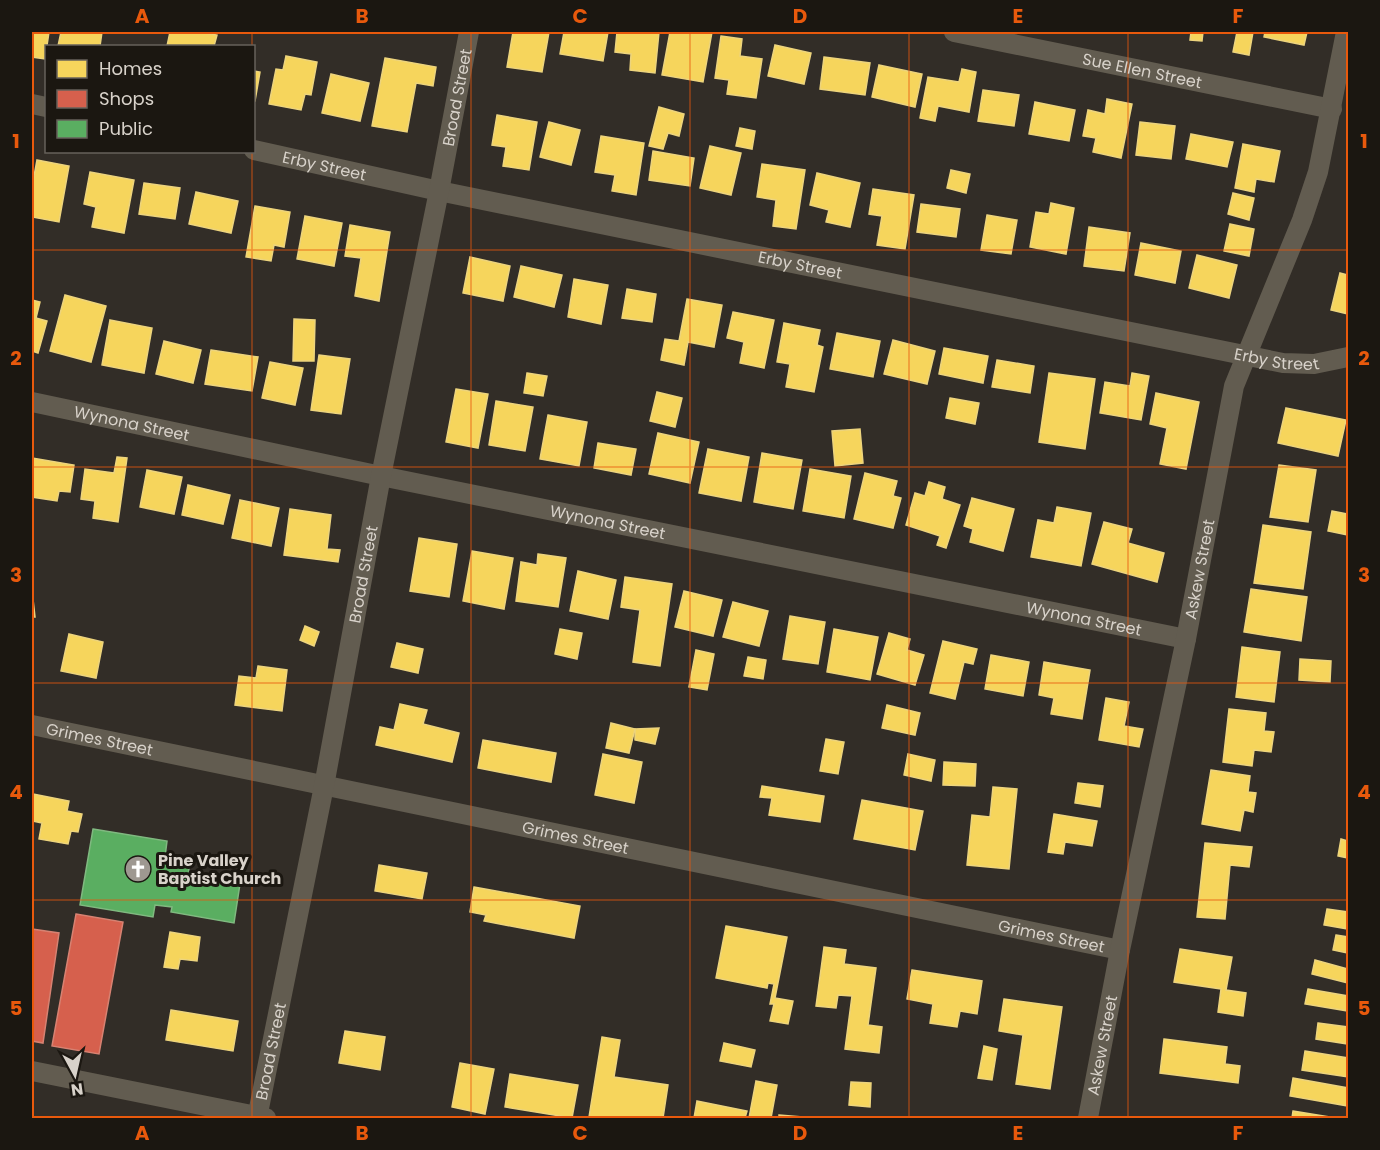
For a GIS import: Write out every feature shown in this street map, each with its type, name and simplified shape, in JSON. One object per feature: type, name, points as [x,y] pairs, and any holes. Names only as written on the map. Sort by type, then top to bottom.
[{"type":"street","name":"Broad Street","points":[[260,1118],[381,476],[469,32]]},
{"type":"street","name":"Sue Ellen Street","points":[[954,32],[1332,108]]},
{"type":"street","name":"Askew Street","points":[[1088,1119],[1120,950],[1186,639],[1234,386],[1302,220],[1318,172],[1347,32]]},
{"type":"street","name":"Erby Street","points":[[255,150],[439,191],[1283,363],[1314,364],[1348,357]]},
{"type":"street","name":"Wynona Street","points":[[32,402],[381,476],[1186,639]]},
{"type":"street","name":"Grimes Street","points":[[32,725],[1120,950]]},
{"type":"street","points":[[32,1071],[260,1118]]},
{"type":"building: Homes","points":[[32,32],[49,32],[47,45],[45,45],[45,59],[32,57]]},
{"type":"building: Homes","points":[[61,32],[102,32],[100,45],[58,45]]},
{"type":"building: Homes","points":[[170,32],[199,32],[217,35],[214,45],[167,45]]},
{"type":"building: Homes","points":[[513,32],[549,32],[542,72],[507,67]]},
{"type":"building: Homes","points":[[564,32],[608,32],[603,61],[560,54]]},
{"type":"building: Homes","points":[[617,32],[659,32],[655,73],[630,70],[631,54],[615,52]]},
{"type":"building: Homes","points":[[670,32],[712,32],[703,82],[662,75]]},
{"type":"building: Homes","points":[[1191,32],[1203,32],[1202,41],[1190,40]]},
{"type":"building: Homes","points":[[1237,32],[1253,32],[1249,55],[1233,52]]},
{"type":"building: Homes","points":[[1265,32],[1307,32],[1304,45],[1264,37]]},
{"type":"building: Homes","points":[[721,36],[742,39],[740,56],[762,59],[756,98],[727,94],[729,80],[715,78]]},
{"type":"building: Homes","points":[[775,45],[811,53],[804,84],[768,76]]},
{"type":"building: Homes","points":[[286,56],[317,62],[311,95],[305,94],[301,110],[269,104],[276,69],[283,70]]},
{"type":"building: Homes","points":[[824,57],[870,63],[865,95],[820,89]]},
{"type":"building: Homes","points":[[385,58],[436,67],[433,86],[416,83],[407,132],[372,126]]},
{"type":"building: Homes","points":[[879,65],[922,74],[915,107],[872,97]]},
{"type":"building: Homes","points":[[962,69],[976,72],[969,112],[938,106],[935,121],[920,118],[928,77],[959,82]]},
{"type":"building: Homes","points":[[255,71],[260,72],[255,101]]},
{"type":"building: Homes","points":[[331,74],[369,83],[360,121],[322,113]]},
{"type":"building: Homes","points":[[983,90],[1019,95],[1014,126],[978,121]]},
{"type":"building: Homes","points":[[1107,99],[1132,104],[1121,158],[1093,152],[1096,138],[1083,136],[1088,110],[1105,114]]},
{"type":"building: Homes","points":[[1035,102],[1075,110],[1069,141],[1029,134]]},
{"type":"building: Homes","points":[[659,107],[684,114],[679,136],[668,133],[663,149],[649,146]]},
{"type":"building: Homes","points":[[497,115],[537,122],[529,170],[503,166],[506,147],[492,145]]},
{"type":"building: Homes","points":[[549,122],[580,130],[571,165],[540,157]]},
{"type":"building: Homes","points":[[1140,122],[1175,126],[1171,159],[1136,155]]},
{"type":"building: Homes","points":[[740,128],[755,131],[752,149],[736,146]]},
{"type":"building: Homes","points":[[1191,134],[1233,142],[1227,167],[1186,159]]},
{"type":"building: Homes","points":[[601,136],[644,143],[636,195],[612,191],[615,175],[595,172]]},
{"type":"building: Homes","points":[[1243,144],[1280,151],[1274,182],[1256,179],[1254,192],[1235,188]]},
{"type":"building: Homes","points":[[710,146],[741,153],[731,195],[700,188]]},
{"type":"building: Homes","points":[[653,151],[694,158],[690,186],[649,180]]},
{"type":"building: Homes","points":[[37,160],[69,166],[59,222],[32,217],[32,187]]},
{"type":"building: Homes","points":[[762,164],[805,170],[796,229],[773,226],[776,200],[757,197]]},
{"type":"building: Homes","points":[[951,170],[970,174],[966,193],[947,188]]},
{"type":"building: Homes","points":[[90,172],[134,180],[124,233],[92,227],[96,207],[84,204]]},
{"type":"building: Homes","points":[[817,173],[860,183],[850,227],[826,222],[829,210],[810,205]]},
{"type":"building: Homes","points":[[144,183],[180,188],[175,219],[139,214]]},
{"type":"building: Homes","points":[[873,189],[914,195],[905,249],[877,245],[882,216],[869,214]]},
{"type":"building: Homes","points":[[196,192],[238,201],[231,233],[189,224]]},
{"type":"building: Homes","points":[[1233,193],[1254,198],[1249,220],[1228,214]]},
{"type":"building: Homes","points":[[1051,203],[1074,208],[1066,254],[1030,247],[1036,212],[1049,214]]},
{"type":"building: Homes","points":[[921,204],[960,209],[956,237],[917,232]]},
{"type":"building: Homes","points":[[255,206],[290,212],[284,247],[274,245],[271,261],[246,257]]},
{"type":"building: Homes","points":[[987,215],[1017,220],[1011,254],[981,250]]},
{"type":"building: Homes","points":[[305,216],[342,223],[334,266],[297,259]]},
{"type":"building: Homes","points":[[1230,224],[1254,229],[1249,256],[1224,251]]},
{"type":"building: Homes","points":[[350,225],[390,232],[379,301],[355,296],[361,258],[345,256]]},
{"type":"building: Homes","points":[[1089,227],[1130,233],[1124,271],[1084,266]]},
{"type":"building: Homes","points":[[1141,243],[1181,251],[1175,283],[1135,275]]},
{"type":"building: Homes","points":[[1197,255],[1237,265],[1229,298],[1189,288]]},
{"type":"building: Homes","points":[[470,257],[510,266],[503,301],[463,293]]},
{"type":"building: Homes","points":[[521,266],[562,275],[554,307],[514,297]]},
{"type":"building: Homes","points":[[1340,273],[1348,275],[1348,314],[1331,310]]},
{"type":"building: Homes","points":[[574,279],[608,285],[601,324],[568,317]]},
{"type":"building: Homes","points":[[627,289],[656,294],[652,322],[622,318]]},
{"type":"building: Homes","points":[[65,295],[106,306],[91,362],[50,351]]},
{"type":"building: Homes","points":[[687,299],[722,305],[714,347],[688,342],[684,365],[661,360],[665,339],[679,341]]},
{"type":"building: Homes","points":[[32,300],[40,302],[36,318],[47,321],[38,353],[32,351]]},
{"type":"building: Homes","points":[[733,312],[774,320],[764,368],[740,363],[744,342],[727,338]]},
{"type":"building: Homes","points":[[294,319],[315,320],[314,361],[293,361]]},
{"type":"building: Homes","points":[[110,320],[152,328],[144,373],[102,365]]},
{"type":"building: Homes","points":[[784,323],[820,330],[817,345],[823,347],[814,392],[786,387],[790,364],[777,362]]},
{"type":"building: Homes","points":[[837,333],[880,341],[873,377],[830,369]]},
{"type":"building: Homes","points":[[893,340],[935,351],[927,384],[884,374]]},
{"type":"building: Homes","points":[[164,341],[201,350],[193,383],[156,374]]},
{"type":"building: Homes","points":[[944,348],[988,356],[983,383],[939,374]]},
{"type":"building: Homes","points":[[211,350],[258,357],[252,391],[205,384]]},
{"type":"building: Homes","points":[[319,355],[350,359],[341,414],[311,410]]},
{"type":"building: Homes","points":[[997,360],[1034,366],[1030,393],[992,387]]},
{"type":"building: Homes","points":[[270,362],[303,368],[295,405],[262,398]]},
{"type":"building: Homes","points":[[527,373],[547,376],[543,396],[524,393]]},
{"type":"building: Homes","points":[[1049,373],[1095,379],[1085,449],[1039,442]]},
{"type":"building: Homes","points":[[1132,373],[1149,376],[1141,420],[1100,413],[1105,382],[1130,386]]},
{"type":"building: Homes","points":[[456,389],[488,394],[478,448],[446,442]]},
{"type":"building: Homes","points":[[657,392],[682,398],[675,427],[650,421]]},
{"type":"building: Homes","points":[[1156,393],[1199,402],[1186,469],[1160,464],[1167,428],[1150,424]]},
{"type":"building: Homes","points":[[950,398],[979,403],[975,424],[946,418]]},
{"type":"building: Homes","points":[[496,401],[533,407],[525,451],[489,445]]},
{"type":"building: Homes","points":[[1286,408],[1346,420],[1338,456],[1278,443]]},
{"type":"building: Homes","points":[[548,415],[587,422],[579,466],[540,459]]},
{"type":"building: Homes","points":[[860,429],[863,463],[835,466],[832,431]]},
{"type":"building: Homes","points":[[658,433],[699,442],[690,483],[649,474]]},
{"type":"building: Homes","points":[[598,443],[636,449],[631,475],[594,468]]},
{"type":"building: Homes","points":[[708,449],[749,457],[741,501],[699,493]]},
{"type":"building: Homes","points":[[762,453],[802,460],[793,509],[754,502]]},
{"type":"building: Homes","points":[[117,457],[127,458],[118,522],[93,518],[95,501],[81,499],[85,469],[114,473]]},
{"type":"building: Homes","points":[[32,458],[74,465],[70,492],[59,491],[57,501],[32,497]]},
{"type":"building: Homes","points":[[1279,465],[1316,470],[1308,522],[1270,517]]},
{"type":"building: Homes","points":[[810,469],[851,476],[844,518],[803,511]]},
{"type":"building: Homes","points":[[147,470],[182,477],[174,514],[140,507]]},
{"type":"building: Homes","points":[[865,473],[897,481],[893,496],[901,498],[893,528],[854,519]]},
{"type":"building: Homes","points":[[929,482],[945,487],[942,499],[960,505],[946,548],[937,545],[940,536],[906,525],[915,493],[925,496]]},
{"type":"building: Homes","points":[[188,485],[230,495],[223,524],[182,515]]},
{"type":"building: Homes","points":[[972,498],[1014,509],[1003,551],[970,542],[973,529],[964,526]]},
{"type":"building: Homes","points":[[240,500],[279,508],[271,546],[232,538]]},
{"type":"building: Homes","points":[[1057,507],[1091,513],[1081,566],[1031,557],[1038,520],[1054,523]]},
{"type":"building: Homes","points":[[290,509],[331,515],[327,549],[340,550],[338,562],[284,555]]},
{"type":"building: Homes","points":[[1332,511],[1348,514],[1348,535],[1328,531]]},
{"type":"building: Homes","points":[[1104,522],[1132,529],[1128,543],[1164,553],[1157,582],[1092,564]]},
{"type":"building: Homes","points":[[1263,525],[1311,532],[1303,589],[1254,583]]},
{"type":"building: Homes","points":[[419,538],[457,544],[449,597],[410,591]]},
{"type":"building: Homes","points":[[472,551],[513,558],[504,609],[463,601]]},
{"type":"building: Homes","points":[[538,554],[566,558],[558,607],[516,601],[521,562],[537,565]]},
{"type":"building: Homes","points":[[578,571],[616,580],[608,619],[570,611]]},
{"type":"building: Homes","points":[[625,577],[672,584],[660,666],[633,662],[640,610],[621,607]]},
{"type":"building: Homes","points":[[1251,589],[1307,597],[1301,641],[1244,632]]},
{"type":"building: Homes","points":[[684,591],[722,600],[713,636],[675,627]]},
{"type":"building: Homes","points":[[33,599],[35,617],[32,617]]},
{"type":"building: Homes","points":[[733,602],[768,611],[759,646],[723,637]]},
{"type":"building: Homes","points":[[790,616],[825,622],[818,664],[783,659]]},
{"type":"building: Homes","points":[[305,626],[319,632],[314,646],[300,640]]},
{"type":"building: Homes","points":[[560,629],[582,633],[577,659],[555,654]]},
{"type":"building: Homes","points":[[834,629],[878,637],[870,680],[827,672]]},
{"type":"building: Homes","points":[[889,633],[910,639],[907,650],[924,655],[915,685],[877,674]]},
{"type":"building: Homes","points":[[69,634],[103,642],[96,678],[61,671]]},
{"type":"building: Homes","points":[[943,641],[977,649],[973,664],[964,662],[955,699],[930,693]]},
{"type":"building: Homes","points":[[397,643],[423,649],[418,673],[391,667]]},
{"type":"building: Homes","points":[[1242,647],[1280,652],[1274,702],[1236,697]]},
{"type":"building: Homes","points":[[696,650],[714,654],[707,690],[689,687]]},
{"type":"building: Homes","points":[[991,655],[1029,662],[1023,696],[985,689]]},
{"type":"building: Homes","points":[[748,657],[766,660],[763,679],[744,676]]},
{"type":"building: Homes","points":[[1300,659],[1331,661],[1330,682],[1299,680]]},
{"type":"building: Homes","points":[[1044,662],[1090,670],[1082,719],[1051,714],[1054,698],[1039,695]]},
{"type":"building: Homes","points":[[258,666],[287,670],[282,711],[235,705],[239,676],[256,678]]},
{"type":"building: Homes","points":[[1106,698],[1129,702],[1124,726],[1143,729],[1139,747],[1099,740]]},
{"type":"building: Homes","points":[[400,704],[427,710],[423,724],[459,733],[452,762],[376,745],[380,727],[394,730]]},
{"type":"building: Homes","points":[[887,705],[920,713],[915,735],[882,728]]},
{"type":"building: Homes","points":[[1229,709],[1266,713],[1264,731],[1274,732],[1271,752],[1254,750],[1252,766],[1223,762]]},
{"type":"building: Homes","points":[[611,723],[635,729],[629,753],[606,748]]},
{"type":"building: Homes","points":[[659,728],[655,744],[635,740],[635,729]]},
{"type":"building: Homes","points":[[826,739],[844,742],[838,774],[820,771]]},
{"type":"building: Homes","points":[[483,740],[556,753],[551,782],[478,768]]},
{"type":"building: Homes","points":[[603,754],[642,762],[634,803],[595,795]]},
{"type":"building: Homes","points":[[908,754],[935,760],[931,781],[904,775]]},
{"type":"building: Homes","points":[[944,762],[976,764],[975,786],[943,785]]},
{"type":"building: Homes","points":[[1211,770],[1250,776],[1248,792],[1256,793],[1253,812],[1244,810],[1240,831],[1202,824]]},
{"type":"building: Homes","points":[[1078,783],[1103,786],[1100,807],[1075,803]]},
{"type":"building: Homes","points":[[762,786],[824,796],[820,822],[769,815],[772,798],[760,797]]},
{"type":"building: Homes","points":[[993,787],[1017,789],[1009,869],[967,865],[972,815],[990,817]]},
{"type":"building: Homes","points":[[33,794],[69,801],[67,811],[82,814],[78,832],[71,831],[68,844],[39,839],[42,823],[32,821]]},
{"type":"building: Homes","points":[[862,800],[923,811],[915,850],[854,839]]},
{"type":"building: Homes","points":[[1054,814],[1097,821],[1092,846],[1065,842],[1063,854],[1048,852]]},
{"type":"building: Homes","points":[[1341,839],[1348,841],[1348,858],[1338,856]]},
{"type":"building: Homes","points":[[1205,843],[1252,847],[1249,867],[1230,865],[1225,919],[1197,917]]},
{"type":"building: Homes","points":[[379,865],[427,873],[422,899],[375,891]]},
{"type":"building: Homes","points":[[474,887],[580,906],[574,938],[484,921],[486,915],[470,912]]},
{"type":"building: Homes","points":[[1327,909],[1348,912],[1348,929],[1324,925]]},
{"type":"building: Homes","points":[[726,926],[787,937],[775,998],[793,1001],[788,1024],[770,1021],[774,1004],[770,1004],[774,984],[768,983],[767,988],[716,978]]},
{"type":"building: Homes","points":[[170,932],[200,937],[197,961],[180,959],[178,969],[164,967]]},
{"type":"building: Homes","points":[[1336,935],[1348,937],[1348,953],[1333,950]]},
{"type":"building: Homes","points":[[824,947],[846,950],[844,964],[876,968],[868,1025],[882,1027],[879,1053],[845,1049],[852,996],[838,995],[836,1008],[816,1006]]},
{"type":"building: Homes","points":[[1180,949],[1232,957],[1226,990],[1246,993],[1243,1016],[1218,1012],[1221,989],[1174,982]]},
{"type":"building: Homes","points":[[1315,960],[1348,969],[1348,983],[1312,974]]},
{"type":"building: Homes","points":[[912,970],[982,981],[977,1014],[960,1011],[957,1027],[930,1023],[933,1004],[907,999]]},
{"type":"building: Homes","points":[[1308,989],[1348,996],[1348,1011],[1305,1004]]},
{"type":"building: Homes","points":[[1004,999],[1062,1007],[1050,1089],[1016,1084],[1023,1035],[999,1031]]},
{"type":"building: Homes","points":[[171,1010],[238,1021],[233,1051],[166,1040]]},
{"type":"building: Homes","points":[[1318,1023],[1348,1027],[1348,1044],[1316,1039]]},
{"type":"building: Homes","points":[[345,1031],[385,1037],[380,1070],[339,1063]]},
{"type":"building: Homes","points":[[602,1037],[620,1040],[614,1077],[668,1085],[663,1118],[589,1117]]},
{"type":"building: Homes","points":[[1164,1039],[1227,1047],[1225,1064],[1240,1066],[1238,1083],[1160,1073]]},
{"type":"building: Homes","points":[[724,1043],[755,1050],[751,1067],[720,1061]]},
{"type":"building: Homes","points":[[984,1046],[997,1049],[992,1080],[978,1078]]},
{"type":"building: Homes","points":[[1305,1051],[1348,1058],[1348,1077],[1302,1070]]},
{"type":"building: Homes","points":[[460,1063],[494,1069],[485,1114],[452,1107]]},
{"type":"building: Homes","points":[[510,1074],[578,1085],[572,1118],[505,1107]]},
{"type":"building: Homes","points":[[1293,1078],[1348,1088],[1348,1106],[1290,1096]]},
{"type":"building: Homes","points":[[756,1081],[777,1085],[771,1118],[749,1118]]},
{"type":"building: Homes","points":[[851,1082],[871,1083],[870,1107],[849,1105]]},
{"type":"building: Homes","points":[[697,1101],[747,1111],[745,1118],[694,1118]]},
{"type":"building: Homes","points":[[1293,1111],[1336,1118],[1292,1118]]},
{"type":"building: Homes","points":[[779,1115],[815,1118],[779,1118]]},
{"type":"building: Shops","points":[[76,914],[123,922],[99,1054],[52,1046]]},
{"type":"building: Shops","points":[[32,929],[59,933],[43,1043],[32,1041]]},
{"type":"building: Public","name":"Pine Valley Baptist Church","points":[[93,829],[167,841],[165,857],[190,861],[188,876],[240,884],[234,923],[171,912],[172,907],[155,905],[153,917],[80,905]]},
{"type":"place","name":"Pine Valley Baptist Church","points":[[138,869]]}]
